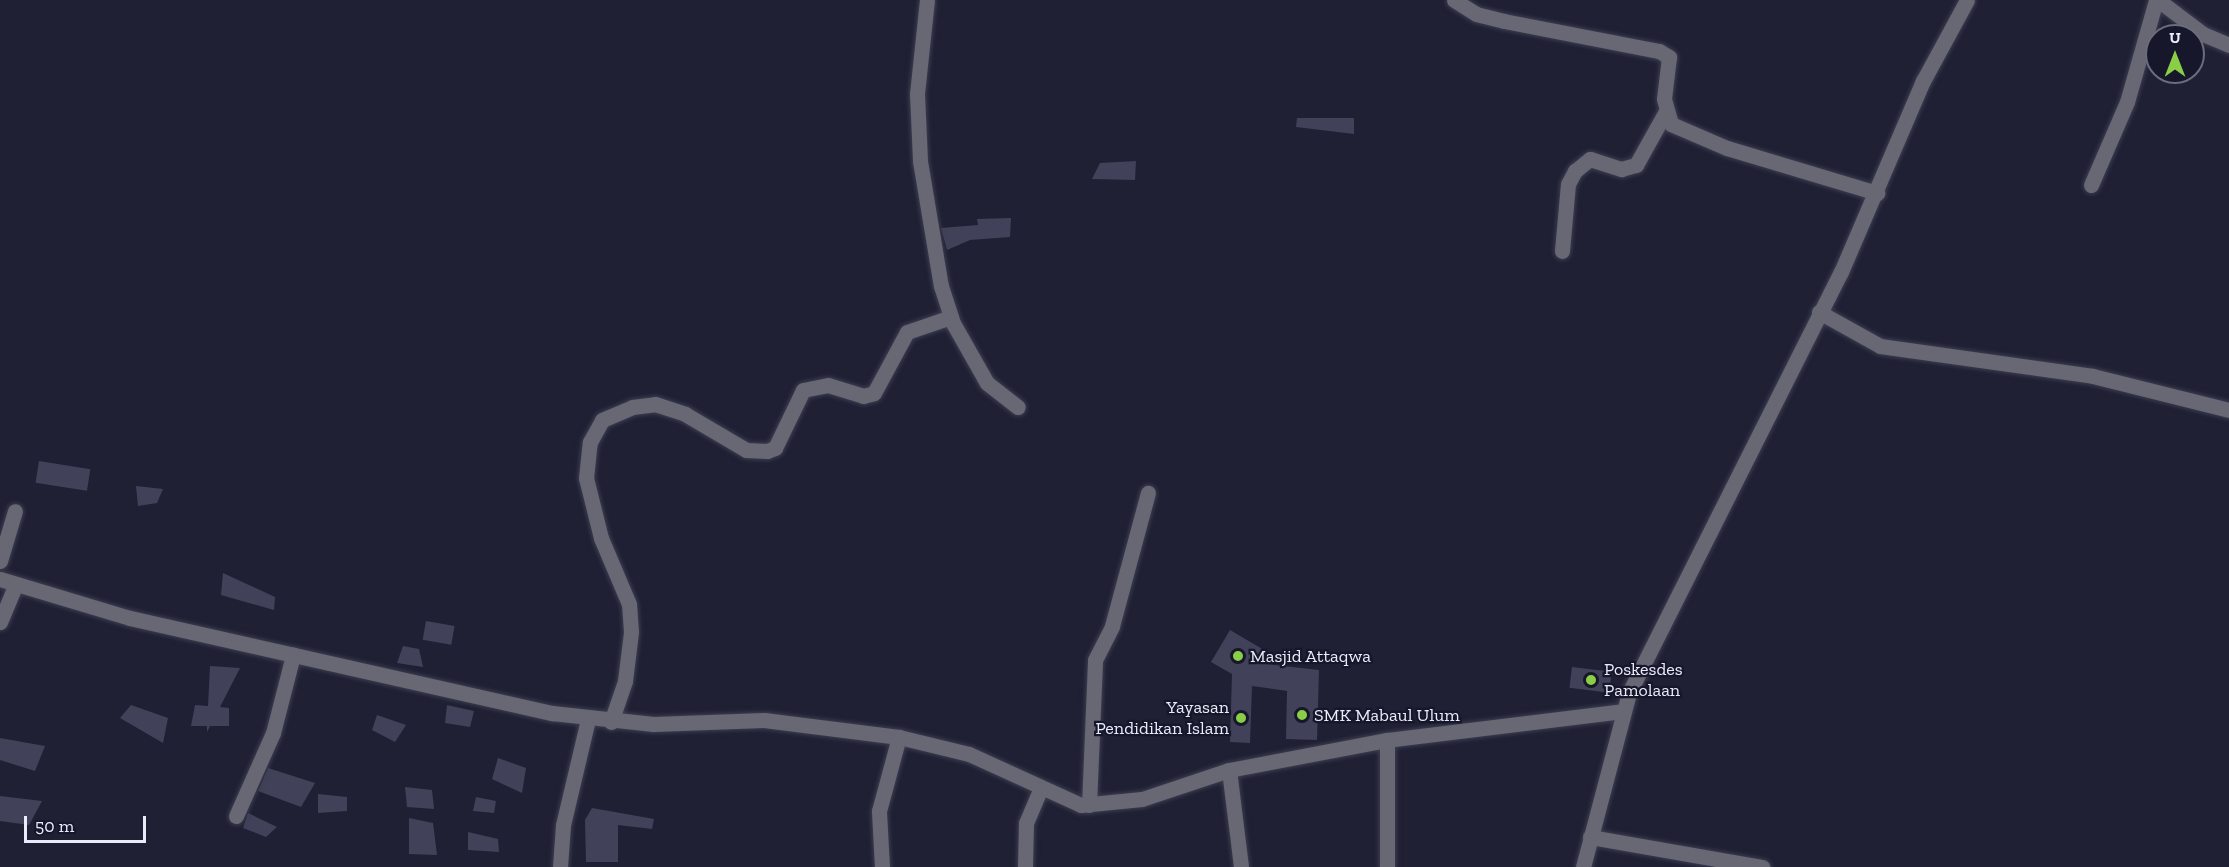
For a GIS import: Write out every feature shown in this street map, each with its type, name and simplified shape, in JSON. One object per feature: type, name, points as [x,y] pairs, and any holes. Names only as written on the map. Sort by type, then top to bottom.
[{"type":"street","points":[[927,0],[917,94],[920,161],[929,228],[951,317],[987,382],[1018,407]]},
{"type":"street","points":[[1454,0],[1476,14],[1504,21],[1659,51],[1669,57],[1666,111],[1671,124],[1689,134],[1877,193]]},
{"type":"street","points":[[1583,867],[1623,711],[1877,193],[1923,81],[1967,0]]},
{"type":"street","points":[[2091,185],[2127,102],[2157,0],[2203,34],[2229,45]]},
{"type":"street","points":[[1562,251],[1568,184],[1575,171],[1590,159],[1621,169],[1636,165],[1666,111]]},
{"type":"street","points":[[1819,312],[1880,346],[2093,376],[2229,410]]},
{"type":"street","points":[[610,722],[625,681],[631,633],[629,604],[601,538],[586,478],[590,442],[602,420],[632,407],[655,404],[746,450],[767,451],[775,448],[803,390],[828,385],[863,396],[874,393],[907,332],[951,317]]},
{"type":"street","points":[[1089,805],[1095,660],[1112,626],[1148,493]]},
{"type":"street","points":[[0,561],[15,511]]},
{"type":"street","points":[[0,579],[130,618],[293,656],[588,719],[610,722],[764,720],[899,737],[969,754],[1040,790],[1089,805],[1142,799],[1229,770],[1387,740],[1623,711]]},
{"type":"street","points":[[0,622],[16,584]]},
{"type":"street","points":[[236,816],[273,733],[293,656]]},
{"type":"street","points":[[560,867],[563,825],[588,719]]},
{"type":"street","points":[[882,867],[879,811],[899,737]]},
{"type":"street","points":[[1387,740],[1387,867]]},
{"type":"street","points":[[1229,770],[1241,867]]},
{"type":"street","points":[[1025,867],[1026,823],[1040,790]]},
{"type":"street","points":[[1590,837],[1762,867]]},
{"type":"building","points":[[1297,118],[1354,118],[1354,134],[1296,127]]},
{"type":"building","points":[[1136,161],[1135,180],[1092,179],[1100,163]]},
{"type":"building","points":[[1011,218],[1010,237],[970,240],[947,250],[941,228],[978,225],[977,219]]},
{"type":"building","points":[[39,461],[90,469],[87,491],[36,483]]},
{"type":"building","points":[[136,486],[163,489],[157,503],[138,506]]},
{"type":"building","points":[[223,573],[275,597],[274,610],[221,595]]},
{"type":"building","points":[[426,621],[455,626],[451,645],[423,640]]},
{"type":"building","points":[[1230,630],[1264,650],[1256,663],[1319,670],[1317,740],[1286,739],[1287,691],[1252,686],[1250,743],[1230,742],[1232,674],[1211,662]]},
{"type":"building","points":[[403,646],[419,649],[423,667],[397,663]]},
{"type":"building","points":[[210,666],[240,668],[220,707],[229,708],[229,726],[210,726],[207,732],[207,726],[191,726],[195,705],[208,706]]},
{"type":"building","name":"Poskesdes Pamolaan","points":[[1572,667],[1612,672],[1609,693],[1569,688]]},
{"type":"building","points":[[131,705],[168,718],[163,743],[120,718]]},
{"type":"building","points":[[447,705],[474,711],[470,727],[445,723]]},
{"type":"building","points":[[377,715],[406,725],[395,742],[372,730]]},
{"type":"building","points":[[0,738],[45,746],[35,771],[0,760]]},
{"type":"building","points":[[498,758],[526,768],[522,793],[492,779]]},
{"type":"building","points":[[268,768],[315,783],[301,807],[258,791]]},
{"type":"building","points":[[405,787],[432,790],[434,809],[407,807]]},
{"type":"building","points":[[318,794],[347,797],[347,811],[318,813]]},
{"type":"building","points":[[0,796],[42,801],[29,825],[0,821]]},
{"type":"building","points":[[476,797],[496,801],[494,813],[473,811]]},
{"type":"building","points":[[592,808],[654,819],[652,829],[618,825],[618,862],[586,862],[585,820]]},
{"type":"building","points":[[248,813],[277,827],[266,837],[243,828]]},
{"type":"building","points":[[409,818],[433,823],[437,855],[409,854]]},
{"type":"building","points":[[468,832],[498,839],[499,852],[468,850]]},
{"type":"place","name":"Masjid Attaqwa","points":[[1238,656]]},
{"type":"place","name":"Poskesdes Pamolaan","points":[[1591,680]]},
{"type":"place","name":"SMK Mabaul Ulum","points":[[1302,715]]},
{"type":"place","name":"Yayasan Pendidikan Islam","points":[[1241,718]]}]
